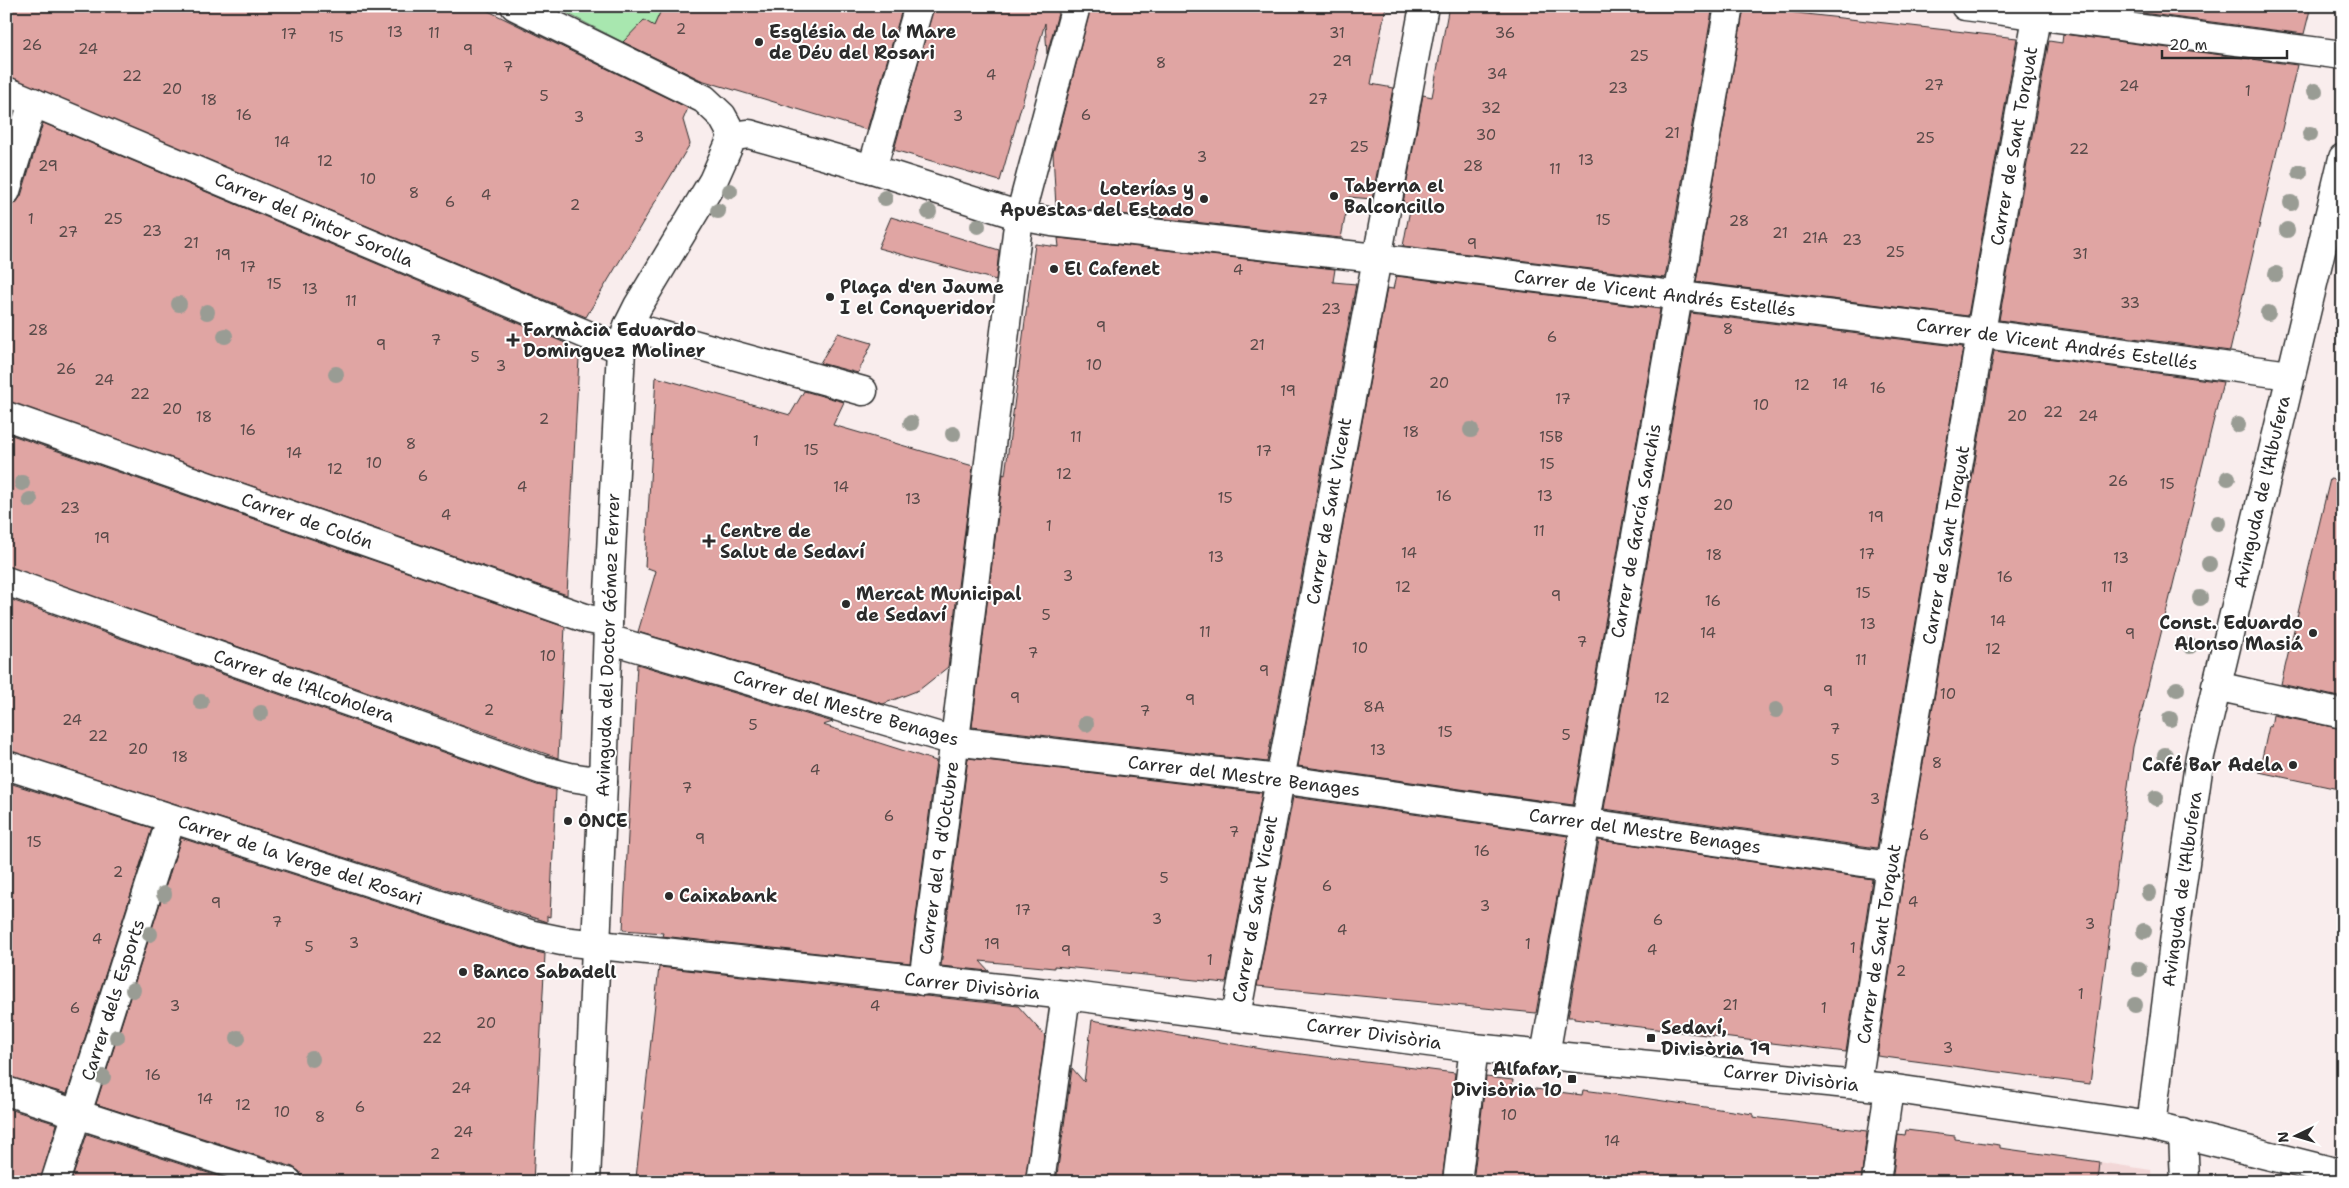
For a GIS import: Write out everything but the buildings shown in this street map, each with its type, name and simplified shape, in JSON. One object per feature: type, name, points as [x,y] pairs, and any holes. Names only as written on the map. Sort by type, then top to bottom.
[{"type":"street","points":[[515,6],[704,99],[714,107],[733,136]]},
{"type":"street","points":[[872,169],[919,6]]},
{"type":"street","points":[[733,136],[749,134],[872,169],[1020,216],[1076,6]]},
{"type":"street","name":"Carrer de Sant Vicent","points":[[1236,1016],[1424,6]]},
{"type":"street","name":"Carrer de García Sanchis","points":[[1545,1055],[1729,6]]},
{"type":"street","points":[[1965,6],[2038,11],[2343,54]]},
{"type":"street","name":"Carrer de Sant Torquat","points":[[1857,1084],[1890,866],[2038,11]]},
{"type":"street","name":"Carrer del Pintor Sorolla","points":[[6,91],[625,338],[863,391]]},
{"type":"street","points":[[6,191],[34,102]]},
{"type":"street","points":[[625,338],[713,181],[733,136]]},
{"type":"street","name":"Avinguda de l'Albufera","points":[[2152,1126],[2176,927],[2199,765],[2290,375],[2334,227],[2343,158]]},
{"type":"street","name":"Carrer de Vicent Andrés Estellés","points":[[1020,216],[1062,223],[1376,258],[2290,375]]},
{"type":"street","name":"Carrer del 9 d'Octubre","points":[[923,981],[1020,216]]},
{"type":"street","name":"Avinguda del Doctor Gómez Ferrer","points":[[586,1182],[608,631],[625,338]]},
{"type":"street","name":"Carrer de Colón","points":[[6,416],[581,616],[608,631]]},
{"type":"street","name":"Carrer de l'Alcoholera","points":[[6,581],[542,770],[603,782]]},
{"type":"street","name":"Carrer del Mestre Benages","points":[[608,631],[954,741],[1279,779],[1890,866]]},
{"type":"street","points":[[2216,686],[2343,714]]},
{"type":"street","name":"Carrer de la Verge del Rosari","points":[[6,765],[533,935],[562,941],[596,944]]},
{"type":"street","name":"Carrer dels Esports","points":[[55,1182],[171,819]]},
{"type":"street","name":"Carrer Divisòria","points":[[596,944],[923,981],[1066,995],[1474,1048],[1857,1084],[2152,1126],[2183,1133]]},
{"type":"street","points":[[1040,1182],[1066,995]]},
{"type":"street","points":[[1457,1182],[1474,1048]]},
{"type":"street","points":[[1876,1182],[1889,1088]]},
{"type":"street","points":[[6,1091],[288,1182]]},
{"type":"street","points":[[2185,1182],[2183,1133],[2343,1174]]},
{"type":"shaded area","points":[[2034,1152],[2151,1170],[2152,1182],[2036,1182]]},
{"type":"green space","points":[[553,6],[663,6],[642,52]]},
{"type":"place","name":"Església de la Mare de Déu del Rosari","points":[[759,42]]},
{"type":"place","name":"Taberna el Balconcillo","points":[[1334,196]]},
{"type":"place","name":"Loterías y Apuestas del Estado","points":[[1204,199]]},
{"type":"place","name":"El Cafenet","points":[[1054,269]]},
{"type":"place","name":"Plaça d'en Jaume I el Conqueridor","points":[[830,297]]},
{"type":"place","name":"Farmàcia Eduardo Dominguez Moliner","points":[[513,340]]},
{"type":"place","name":"Centre de Salut de Sedaví","points":[[709,541]]},
{"type":"place","name":"Mercat Municipal de Sedaví","points":[[846,604]]},
{"type":"place","name":"Const. Eduardo Alonso Masiá","points":[[2313,633]]},
{"type":"place","name":"Café Bar Adela","points":[[2293,765]]},
{"type":"place","name":"ONCE","points":[[568,821]]},
{"type":"place","name":"Caixabank","points":[[669,896]]},
{"type":"place","name":"Banco Sabadell","points":[[463,972]]},
{"type":"place","name":"Sedaví, Divisòria 19","points":[[1651,1038]]},
{"type":"place","name":"Alfafar, Divisòria 10","points":[[1572,1079]]}]
